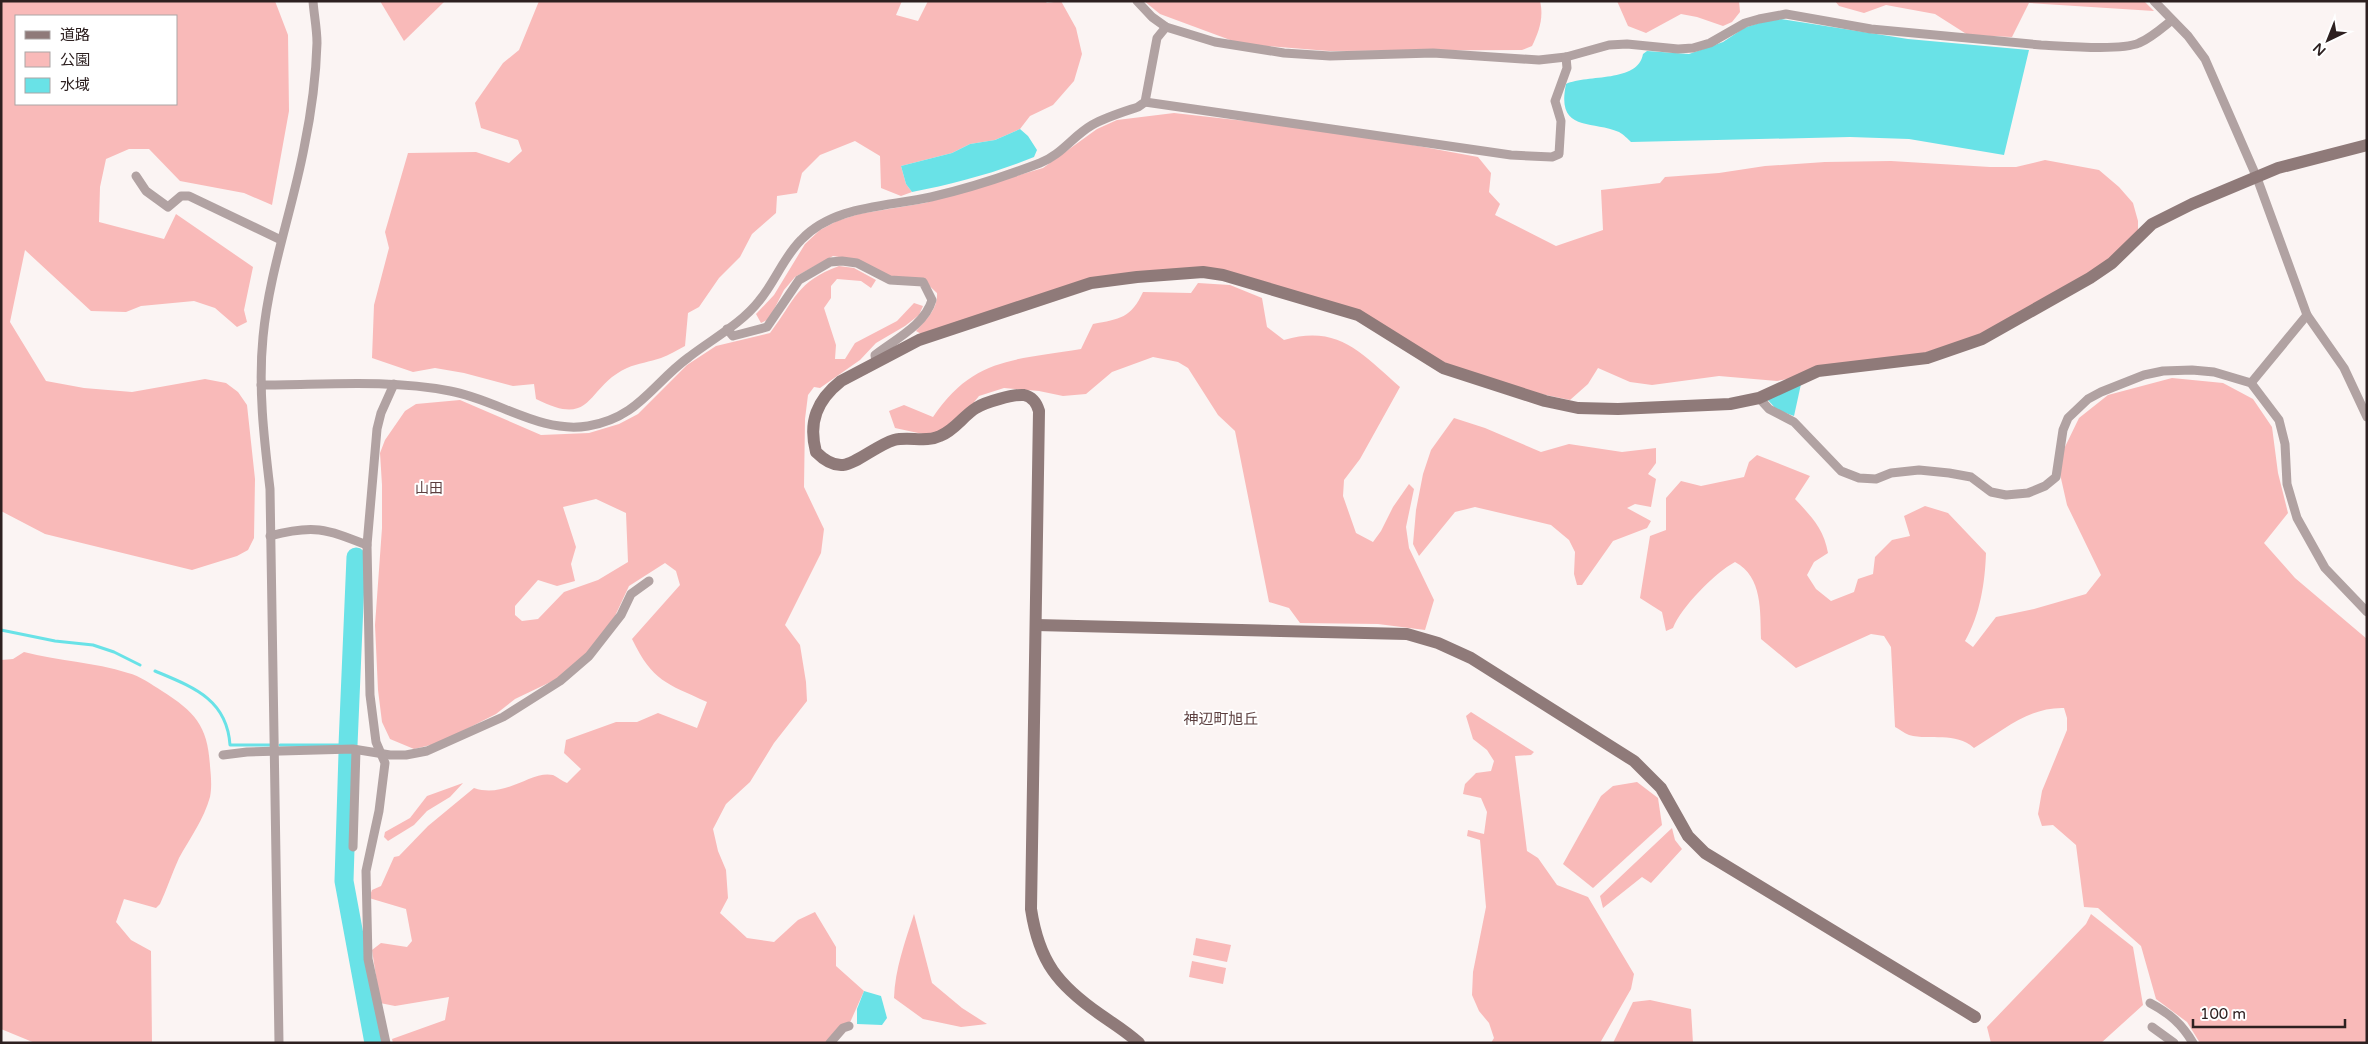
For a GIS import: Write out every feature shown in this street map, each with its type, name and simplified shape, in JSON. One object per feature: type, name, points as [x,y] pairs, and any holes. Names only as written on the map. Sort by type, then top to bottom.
[{"type":"street","points":[[279,1043],[276,751],[270,489],[262,425],[264,385],[263,336],[281,240],[304,149],[314,84],[317,41],[312,1]]},
{"type":"street","points":[[1137,1],[1166,28],[1233,46],[1284,53],[1330,56],[1433,53],[1539,60],[1566,57],[1609,45],[1628,44],[1678,49],[1693,48],[1710,43],[1745,23],[1759,18],[1786,14],[1871,29],[2067,46],[2138,44],[2172,20]]},
{"type":"street","points":[[2154,1],[2188,36],[2205,59],[2256,178],[2307,315],[2344,368],[2367,417]]},
{"type":"street","points":[[1145,102],[1157,38],[1166,28]]},
{"type":"street","points":[[264,385],[394,384],[454,392],[526,418],[559,426],[585,426],[606,422],[627,412],[650,395],[686,358],[727,329],[757,304],[788,255],[816,227],[847,213],[933,197],[1043,162],[1063,150],[1091,125],[1138,107],[1145,102],[1511,155],[1552,157],[1559,154],[1560,121],[1555,101],[1561,79],[1567,68],[1566,57]]},
{"type":"street","points":[[1138,1043],[1062,984],[1039,948],[1031,909],[1039,411],[1037,404],[1025,396],[1009,397],[992,402],[976,408],[962,421],[938,438],[897,439],[879,445],[843,465],[834,464],[816,452],[812,430],[815,414],[830,390],[857,371],[919,340],[1091,283],[1137,276],[1203,272],[1222,275],[1358,315],[1444,368],[1553,402],[1578,408],[1618,409],[1730,404],[1759,398],[1818,371],[1928,358],[1982,339],[2090,278],[2112,263],[2152,224],[2192,204],[2278,168],[2367,145]]},
{"type":"street","points":[[136,176],[146,191],[168,207],[181,196],[189,196],[281,240]]},
{"type":"street","points":[[727,329],[733,336],[767,327],[799,280],[830,262],[842,260],[856,263],[890,280],[923,282],[932,300],[930,310],[920,320],[875,354],[876,362]]},
{"type":"street","points":[[2251,383],[2307,315]]},
{"type":"street","points":[[1759,398],[1769,408],[1794,422],[1841,471],[1850,475],[1859,478],[1876,479],[1891,473],[1919,470],[1949,473],[1971,477],[1991,492],[2006,495],[2028,493],[2045,486],[2056,477],[2061,438],[2068,418],[2088,399],[2101,392],[2144,375],[2163,371],[2192,370],[2214,372],[2251,383],[2279,420],[2284,444],[2286,484],[2298,518],[2325,568],[2367,612]]},
{"type":"street","points":[[386,1043],[368,959],[366,871],[380,811],[385,762],[376,742],[370,695],[367,545],[377,430],[381,413],[394,384]]},
{"type":"street","points":[[270,536],[299,529],[327,530],[367,545]]},
{"type":"street","points":[[223,755],[276,751],[351,750],[406,755],[427,751],[503,717],[560,681],[589,656],[621,615],[631,594],[649,581]]},
{"type":"street","points":[[1036,625],[1407,634],[1438,643],[1471,658],[1634,761],[1661,788],[1688,836],[1705,852],[1975,1017]]},
{"type":"street","points":[[351,750],[353,847]]},
{"type":"street","points":[[2150,1003],[2174,1018],[2185,1028],[2194,1043]]},
{"type":"street","points":[[830,1043],[843,1028],[849,1026]]},
{"type":"street","points":[[2152,1027],[2174,1043]]},
{"type":"green space","points":[[1,1],[275,1],[288,35],[289,111],[272,205],[244,193],[180,181],[149,149],[129,149],[106,159],[100,187],[99,222],[164,239],[176,214],[253,267],[244,310],[247,322],[237,327],[215,308],[194,301],[141,306],[126,312],[91,311],[25,250],[10,322],[46,381],[84,388],[132,392],[205,379],[226,383],[238,392],[247,405],[255,479],[254,538],[248,550],[237,556],[192,570],[45,534],[1,511]]},
{"type":"green space","points":[[380,1],[445,1],[404,41]]},
{"type":"green space","points":[[539,1],[902,1],[896,15],[918,21],[928,1],[1045,1],[1047,3],[1061,1],[1076,28],[1082,54],[1074,81],[1053,105],[1030,116],[1020,129],[995,140],[970,144],[952,153],[901,166],[906,184],[912,192],[901,196],[881,188],[880,156],[855,141],[820,155],[802,173],[797,193],[777,196],[776,213],[752,234],[740,257],[719,278],[699,307],[688,313],[685,346],[661,358],[627,368],[613,376],[588,402],[580,407],[569,409],[555,407],[536,399],[534,384],[513,386],[464,373],[435,368],[413,372],[372,358],[374,305],[389,248],[385,232],[408,153],[476,152],[509,163],[522,151],[518,140],[481,128],[475,103],[503,63],[519,50]]},
{"type":"green space","points":[[1144,1],[1540,1],[1541,19],[1539,30],[1532,46],[1522,50],[1329,51],[1241,44],[1160,14]]},
{"type":"green space","points":[[1617,1],[1739,1],[1740,12],[1732,22],[1723,26],[1697,17],[1681,14],[1646,33],[1628,26]]},
{"type":"green space","points":[[1835,1],[2144,1],[2154,11],[2029,3],[2012,37],[1968,35],[1935,14],[1886,5],[1864,13],[1839,6]]},
{"type":"green space","points":[[1174,113],[1342,132],[1478,157],[1491,173],[1489,192],[1500,204],[1495,215],[1556,246],[1603,230],[1601,190],[1660,183],[1665,177],[1719,173],[1765,166],[1825,162],[1891,161],[2016,167],[2045,160],[2099,170],[2119,187],[2133,203],[2138,221],[2138,233],[2089,277],[1985,333],[1921,354],[1777,381],[1719,376],[1652,385],[1630,382],[1598,368],[1588,384],[1570,400],[1522,390],[1444,367],[1360,314],[1223,274],[1147,272],[923,335],[916,331],[936,304],[937,293],[922,279],[893,278],[857,260],[833,256],[795,277],[784,290],[769,319],[761,323],[756,314],[774,295],[805,244],[820,230],[837,221],[859,214],[925,203],[1043,168],[1097,129],[1117,120]]},
{"type":"green space","points":[[839,266],[854,268],[876,280],[871,288],[861,281],[837,279],[831,286],[831,298],[824,308],[836,345],[835,359],[845,359],[855,343],[897,321],[914,303],[923,306],[919,315],[905,326],[876,343],[860,360],[820,388],[814,387],[808,395],[805,419],[804,487],[824,529],[821,553],[785,625],[800,645],[807,701],[774,743],[750,782],[726,804],[713,829],[718,851],[726,870],[728,898],[720,913],[747,938],[774,942],[798,920],[815,912],[836,947],[836,966],[864,991],[848,1027],[827,1043],[393,1043],[392,1039],[445,1020],[449,997],[395,1006],[380,1003],[372,950],[381,943],[407,947],[412,941],[406,909],[369,898],[372,890],[381,886],[394,857],[399,856],[428,826],[474,788],[497,790],[536,776],[545,775],[553,775],[567,783],[581,769],[564,753],[566,740],[616,722],[637,722],[658,713],[697,728],[707,702],[662,680],[647,664],[632,639],[680,585],[676,571],[665,563],[629,586],[615,616],[590,654],[561,677],[515,699],[496,714],[439,743],[414,749],[390,739],[382,722],[378,690],[375,625],[382,528],[380,453],[385,440],[405,411],[416,404],[460,400],[541,435],[589,433],[619,424],[638,414],[687,365],[716,346],[770,333],[805,285],[825,272]],"holes":[[[596,499],[626,513],[628,562],[598,580],[564,592],[538,619],[522,621],[515,615],[515,606],[538,580],[557,586],[575,581],[571,564],[576,547],[563,507]]]},
{"type":"green space","points":[[1198,283],[1230,285],[1262,298],[1267,327],[1284,340],[1303,336],[1320,336],[1335,339],[1361,353],[1400,387],[1360,459],[1344,480],[1343,496],[1356,533],[1373,542],[1409,484],[1414,489],[1406,527],[1409,548],[1434,600],[1425,630],[1378,624],[1300,623],[1289,608],[1269,602],[1235,431],[1218,415],[1188,368],[1178,362],[1153,357],[1112,372],[1086,394],[1063,396],[1039,391],[1004,388],[979,396],[958,422],[932,436],[895,428],[889,411],[904,405],[933,417],[948,397],[980,372],[1016,360],[1081,349],[1093,324],[1111,321],[1124,316],[1139,301],[1143,292],[1191,293]]},
{"type":"green space","points":[[2172,378],[2223,383],[2253,399],[2272,427],[2278,473],[2288,513],[2264,543],[2295,578],[2367,639],[2367,1043],[2200,1043],[2187,1022],[2156,999],[2141,946],[2098,908],[2084,907],[2076,845],[2053,825],[2042,826],[2038,814],[2042,791],[2067,730],[2067,718],[2064,708],[2039,711],[2027,716],[1974,748],[1967,743],[1951,738],[1909,735],[1895,727],[1891,647],[1884,636],[1871,634],[1796,668],[1761,639],[1760,607],[1755,586],[1751,577],[1735,562],[1718,574],[1700,591],[1683,610],[1673,628],[1666,631],[1662,612],[1640,598],[1650,536],[1666,530],[1666,498],[1681,481],[1701,486],[1744,477],[1749,462],[1757,455],[1810,476],[1795,499],[1820,530],[1828,553],[1814,562],[1807,575],[1816,589],[1831,601],[1854,592],[1858,579],[1873,574],[1875,557],[1892,540],[1910,536],[1904,516],[1925,506],[1948,513],[1986,553],[1981,598],[1965,641],[1973,647],[1996,617],[2034,609],[2086,594],[2101,575],[2067,505],[2060,474],[2063,451],[2079,418],[2108,395]]},
{"type":"green space","points":[[1454,418],[1485,428],[1541,452],[1569,444],[1622,452],[1656,448],[1656,463],[1648,474],[1656,479],[1651,507],[1635,504],[1627,508],[1651,521],[1647,528],[1613,541],[1582,585],[1577,585],[1574,574],[1575,552],[1569,540],[1551,525],[1475,507],[1455,512],[1419,556],[1413,544],[1416,510],[1423,474],[1431,450]]},
{"type":"green space","points":[[24,652],[102,666],[132,674],[150,683],[183,706],[198,721],[203,730],[209,752],[211,789],[210,797],[200,821],[179,858],[160,904],[156,908],[124,899],[116,922],[131,940],[151,951],[152,1043],[35,1043],[1,1029],[1,660],[13,659]]},
{"type":"green space","points":[[1471,712],[1534,752],[1531,755],[1515,756],[1527,851],[1538,858],[1557,885],[1588,897],[1634,974],[1631,989],[1600,1043],[1491,1043],[1494,1038],[1489,1023],[1479,1011],[1472,995],[1473,972],[1486,907],[1480,840],[1467,836],[1468,830],[1484,834],[1487,812],[1481,798],[1463,794],[1465,784],[1476,773],[1491,771],[1494,761],[1487,750],[1473,739],[1466,716]]},
{"type":"green space","points":[[1637,782],[1658,798],[1662,825],[1593,888],[1563,864],[1601,796],[1613,786]]},
{"type":"green space","points":[[463,783],[450,797],[427,811],[414,825],[388,841],[384,837],[385,832],[410,818],[427,796]]},
{"type":"green space","points":[[1672,828],[1675,840],[1682,849],[1651,883],[1642,877],[1603,908],[1600,896]]},
{"type":"green space","points":[[914,914],[932,983],[962,1008],[987,1024],[961,1027],[923,1019],[894,998],[898,966]]},
{"type":"green space","points":[[2091,914],[2133,947],[2143,1005],[2101,1043],[1991,1043],[1987,1027],[2086,924]]},
{"type":"green space","points":[[1196,938],[1231,945],[1227,962],[1193,955]]},
{"type":"green space","points":[[1192,961],[1226,968],[1223,984],[1189,977]]},
{"type":"green space","points":[[1650,1000],[1691,1009],[1693,1043],[1613,1043],[1633,1002]]},
{"type":"water","points":[[1781,19],[1908,39],[2029,50],[2004,155],[1909,139],[1850,137],[1631,142],[1619,132],[1578,122],[1566,110],[1564,99],[1566,84],[1622,74],[1632,70],[1647,51],[1689,54],[1723,42],[1744,28],[1762,22]]},
{"type":"water","points":[[1020,129],[1028,136],[1037,150],[1034,157],[989,173],[927,189],[912,192],[906,184],[901,166],[952,153],[970,144],[995,140]]},
{"type":"water","points":[[1801,384],[1794,416],[1777,410],[1767,399]]},
{"type":"water","points":[[864,991],[881,996],[887,1018],[882,1025],[857,1024],[857,1009]]},
{"type":"waterway","points":[[348,745],[356,557]]},
{"type":"waterway","points":[[1,630],[55,641],[93,645],[114,652],[140,665]]},
{"type":"waterway","points":[[155,671],[195,689],[206,697],[222,716],[230,745],[271,745]]},
{"type":"waterway","points":[[280,745],[347,745]]},
{"type":"waterway","points":[[348,753],[344,881],[374,1043]]},
{"type":"district","name":"山田","points":[[429,488]]},
{"type":"district","name":"神辺町旭丘","points":[[1221,719]]}]
